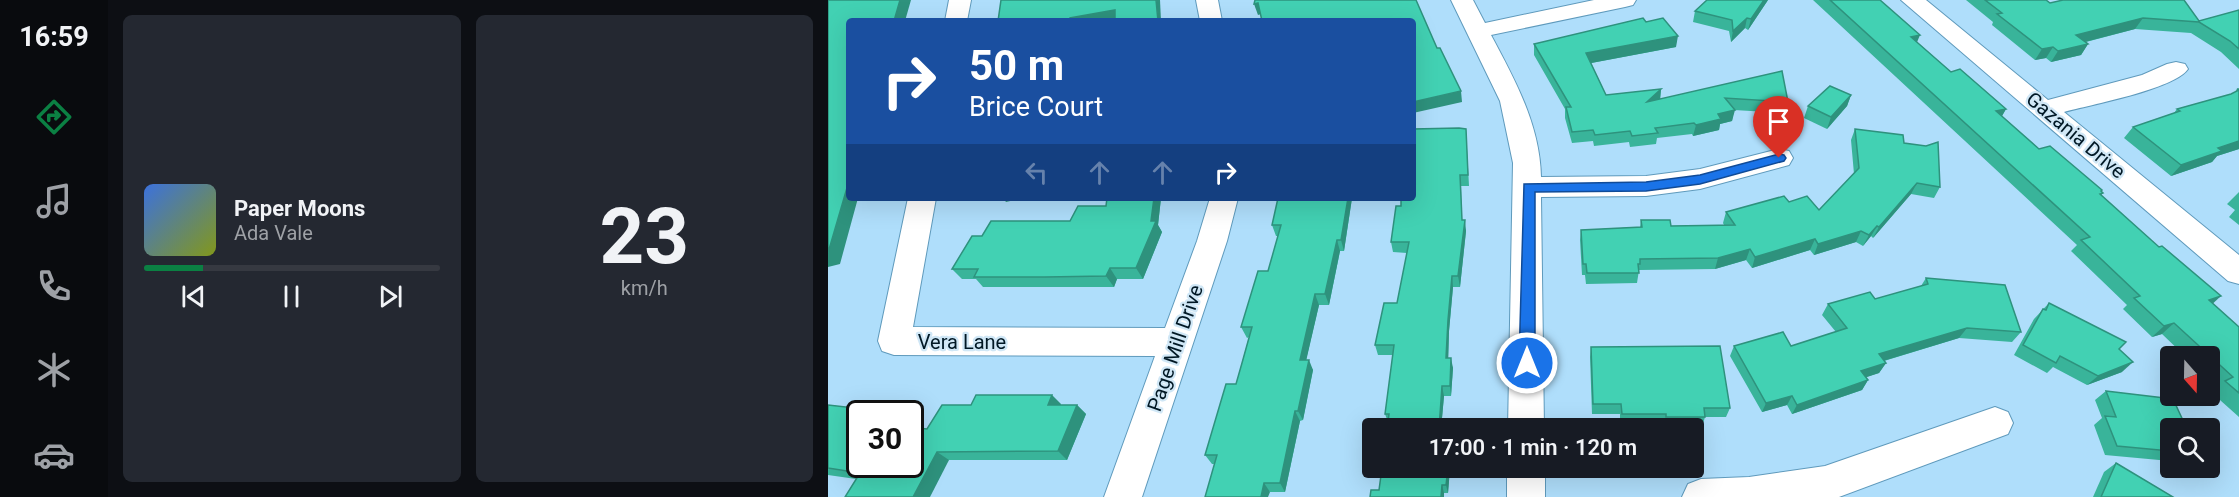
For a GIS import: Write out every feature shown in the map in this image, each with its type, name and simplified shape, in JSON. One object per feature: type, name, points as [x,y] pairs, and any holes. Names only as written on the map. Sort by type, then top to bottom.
[{"type":"street","points":[[957,18],[960,0]]},
{"type":"street","points":[[1208,0],[1211,18]]},
{"type":"street","points":[[1462,0],[1513,101],[1527,163],[1526,418]]},
{"type":"street","points":[[1479,31],[1625,0]]},
{"type":"street","name":"Gazania Drive","points":[[1912,0],[2239,272]]},
{"type":"street","points":[[2044,109],[2151,81],[2176,69]]},
{"type":"street","points":[[1528,187],[1646,186],[1700,179],[1779,158]]},
{"type":"street","name":"Vera Lane","points":[[921,201],[894,341],[1176,342]]},
{"type":"street","name":"Page Mill Drive","points":[[1123,497],[1212,241],[1223,201]]},
{"type":"street","points":[[1701,497],[1749,495],[1825,484],[1995,423]]},
{"type":"street","points":[[1526,478],[1526,497]]},
{"type":"building","points":[[828,0],[900,0],[895,18],[846,18],[846,191],[828,253]]},
{"type":"building","points":[[1001,0],[1156,0],[1158,18],[1115,18],[1115,10],[1070,18],[998,18]]},
{"type":"building","points":[[1255,0],[1416,0],[1437,48],[1440,48],[1461,91],[1416,101],[1416,18],[1261,18],[1258,3],[1254,4]]},
{"type":"building","points":[[1707,0],[1764,0],[1751,19],[1747,18],[1733,31],[1732,20],[1695,11]]},
{"type":"building","points":[[1830,0],[1880,0],[1920,35],[1911,37],[1951,72],[1960,69],[2006,109],[1996,111],[2039,149],[2050,146],[2102,190],[2103,193],[2100,194],[2159,247],[2162,246],[2221,296],[2209,300],[2239,327],[2239,393],[2225,381],[2233,377],[2220,365],[2220,346],[2199,346],[2174,323],[2164,326],[2134,298],[2140,296],[2081,240],[2090,237]]},
{"type":"building","points":[[1985,0],[2046,0],[2050,3],[2063,0],[2184,0],[2199,21],[2239,10],[2239,49],[2199,22],[2143,18],[2076,35],[2088,44],[2058,51],[2053,47],[2042,49],[1997,14],[2002,13]]},
{"type":"building","points":[[1643,18],[1646,22],[1663,18],[1678,36],[1586,53],[1606,95],[1661,89],[1647,102],[1782,71],[1788,102],[1725,98],[1735,110],[1718,114],[1721,119],[1696,125],[1694,123],[1655,128],[1658,133],[1632,136],[1630,131],[1595,135],[1593,130],[1572,132],[1566,107],[1571,107],[1534,44]]},
{"type":"building","points":[[1830,86],[1851,95],[1831,117],[1808,106]]},
{"type":"building","points":[[2239,90],[2239,141],[2218,148],[2222,151],[2181,165],[2133,127],[2180,111],[2177,109]]},
{"type":"building","points":[[1416,129],[1466,129],[1468,175],[1460,175],[1462,220],[1465,220],[1458,276],[1452,276],[1448,320],[1446,358],[1451,358],[1450,386],[1442,386],[1440,418],[1388,418],[1389,414],[1385,414],[1394,345],[1375,345],[1384,303],[1397,303],[1409,242],[1391,242],[1396,206],[1401,206],[1401,201],[1416,201]]},
{"type":"building","points":[[1855,129],[1903,135],[1904,143],[1926,146],[1938,142],[1940,187],[1917,183],[1879,227],[1877,226],[1869,235],[1861,231],[1818,244],[1815,239],[1755,257],[1750,249],[1718,258],[1640,259],[1639,273],[1587,273],[1586,264],[1583,264],[1581,230],[1642,227],[1641,220],[1670,220],[1671,226],[1735,225],[1726,212],[1784,196],[1789,202],[1807,196],[1819,210],[1859,168]]},
{"type":"building","points":[[1107,201],[1154,201],[1151,221],[1156,221],[1136,268],[1110,268],[1106,276],[1045,277],[974,277],[978,269],[952,269],[972,236],[982,236],[991,221],[1070,221],[1078,206],[1106,206]]},
{"type":"building","points":[[1277,201],[1348,201],[1341,240],[1337,240],[1325,294],[1315,294],[1300,360],[1309,360],[1298,411],[1295,411],[1280,483],[1264,483],[1261,497],[1205,497],[1217,455],[1205,455],[1226,384],[1236,384],[1252,327],[1241,327],[1258,271],[1268,271],[1281,225],[1272,225]]},
{"type":"building","points":[[1926,278],[2005,285],[2021,332],[1967,328],[1879,354],[1886,363],[1861,371],[1868,380],[1797,405],[1792,396],[1766,403],[1734,346],[1783,332],[1791,346],[1847,328],[1828,304],[1870,292],[1875,299],[1928,284]]},
{"type":"building","points":[[2049,303],[2126,342],[2119,349],[2133,362],[2098,376],[2060,356],[2056,363],[2023,345],[2043,309],[2046,310]]},
{"type":"building","points":[[1720,346],[1730,408],[1704,408],[1705,417],[1666,417],[1666,414],[1622,414],[1621,404],[1593,404],[1591,347]]},
{"type":"building","points":[[2106,391],[2160,397],[2160,406],[2176,406],[2182,418],[2160,418],[2160,450],[2117,446],[2105,416],[2116,417]]},
{"type":"building","points":[[976,395],[1052,395],[1048,405],[1077,405],[1058,451],[937,452],[924,476],[924,429],[927,429],[942,405],[971,405]]},
{"type":"building","points":[[828,405],[846,407],[846,471],[828,468]]},
{"type":"building","points":[[2116,463],[2173,497],[2101,497]]},
{"type":"building","points":[[857,478],[923,478],[913,497],[845,497]]},
{"type":"building","points":[[1381,478],[1447,478],[1446,485],[1442,485],[1441,497],[1370,497],[1371,490],[1379,490]]},
{"type":"route","points":[[1527,363],[1528,187],[1646,186],[1700,179],[1779,158]]}]
